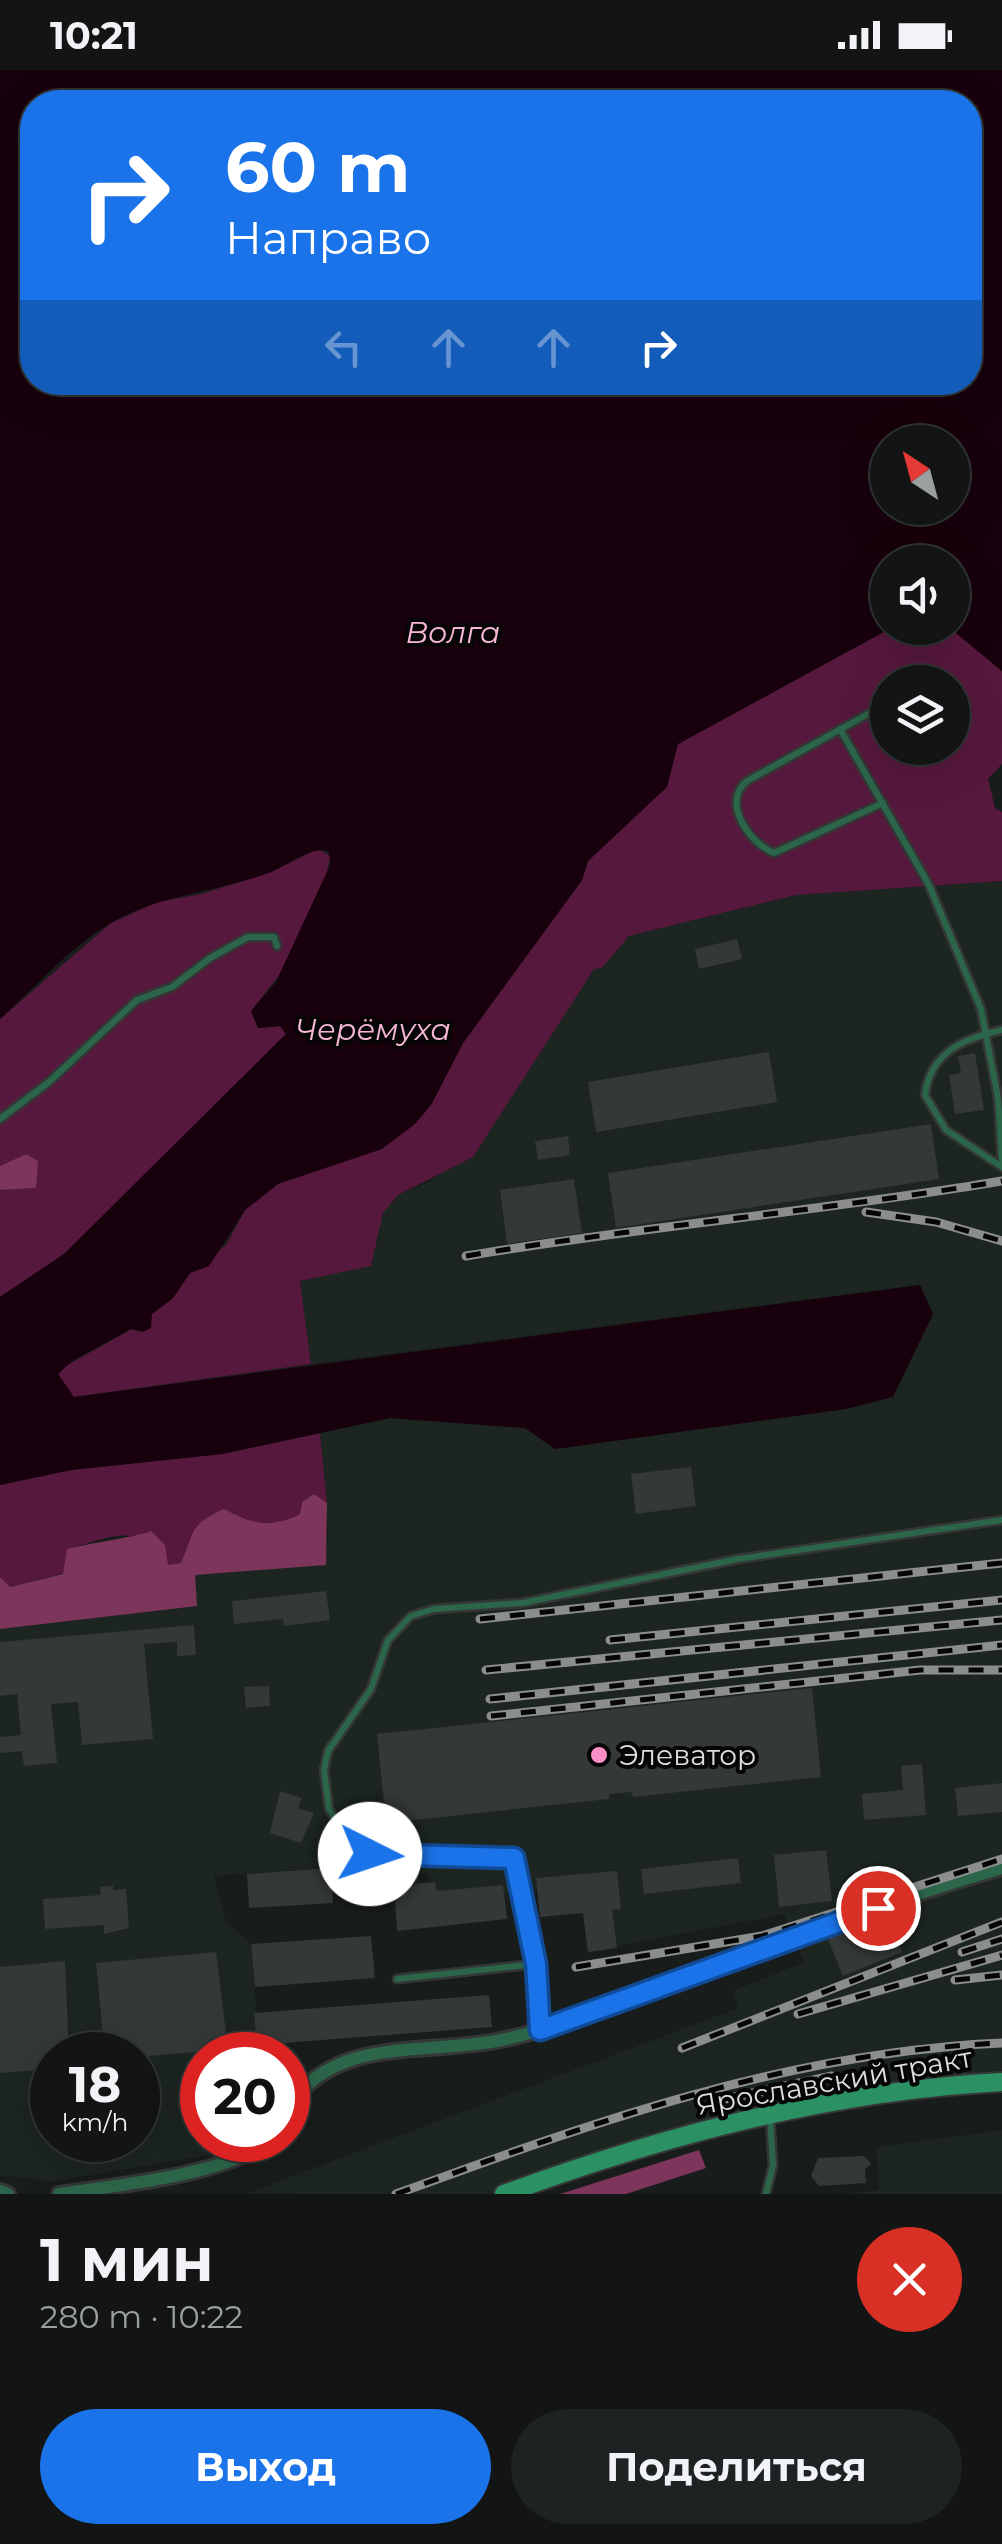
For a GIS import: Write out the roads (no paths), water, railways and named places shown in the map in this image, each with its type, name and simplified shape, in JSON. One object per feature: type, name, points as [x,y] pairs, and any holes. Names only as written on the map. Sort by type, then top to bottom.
[{"type":"street","points":[[310,2082],[319,2072],[344,2059],[493,2042],[540,2030],[683,1976],[1002,1868]]},
{"type":"street","name":"Ярославский тракт","points":[[504,2194],[662,2140],[770,2114],[1002,2082]]},
{"type":"street","points":[[59,2194],[226,2162]]},
{"type":"street","points":[[0,2192],[8,2194]]},
{"type":"lane","points":[[870,713],[740,786],[736,806],[744,826],[759,844],[774,852],[883,803]]},
{"type":"lane","points":[[840,729],[941,910],[987,1034],[998,1098],[1002,1164]]},
{"type":"lane","points":[[0,1119],[48,1082],[136,1000],[172,988],[210,958],[248,937],[274,937],[277,946]]},
{"type":"lane","points":[[1002,1030],[962,1041],[943,1055],[926,1082],[925,1095],[946,1130],[1002,1164]]},
{"type":"lane","points":[[540,2030],[536,1964],[514,1858],[370,1854],[341,1829],[330,1809],[324,1770],[328,1751],[371,1688],[388,1640],[402,1622],[434,1609],[522,1603],[738,1559],[1002,1520]]},
{"type":"lane","points":[[397,1979],[536,1964]]},
{"type":"lane","points":[[766,2194],[773,2165],[770,2114]]},
{"type":"water","name":"Волга","points":[[0,70],[1002,70],[1002,671],[970,645],[970,545],[870,545],[870,639],[678,744],[667,787],[588,861],[582,880],[463,1043],[431,1105],[415,1124],[382,1149],[278,1184],[245,1210],[209,1266],[190,1273],[173,1298],[152,1314],[151,1328],[143,1332],[131,1329],[72,1361],[58,1374],[74,1397],[920,1285],[933,1314],[893,1397],[846,1409],[555,1449],[525,1428],[390,1418],[222,1454],[71,1470],[0,1485],[0,1297],[64,1254],[286,1034],[280,1026],[258,1028],[251,1011],[276,982],[331,863],[328,851],[314,851],[251,879],[130,913],[81,944],[0,1019]]},
{"type":"railway","points":[[466,1256],[1002,1181]]},
{"type":"railway","points":[[866,1212],[936,1222],[1002,1241]]},
{"type":"railway","points":[[480,1619],[1002,1563]]},
{"type":"railway","points":[[610,1640],[1002,1600]]},
{"type":"railway","points":[[486,1670],[1002,1620]]},
{"type":"railway","points":[[490,1699],[1002,1645]]},
{"type":"railway","points":[[491,1716],[920,1670],[1002,1670]]},
{"type":"railway","points":[[576,1967],[762,1936],[1002,1859]]},
{"type":"railway","points":[[682,2048],[1002,1922]]},
{"type":"railway","points":[[962,1952],[1002,1939]]},
{"type":"railway","points":[[798,2014],[1002,1955]]},
{"type":"railway","points":[[955,1980],[1002,1975]]},
{"type":"railway","points":[[396,2194],[619,2117],[769,2076],[845,2060],[1002,2043]]},
{"type":"railway","points":[[715,2101],[832,2076]]},
{"type":"place","name":"Элеватор","points":[[599,1755]]},
{"type":"water label","name":"Черёмуха","points":[[373,1030]]}]
